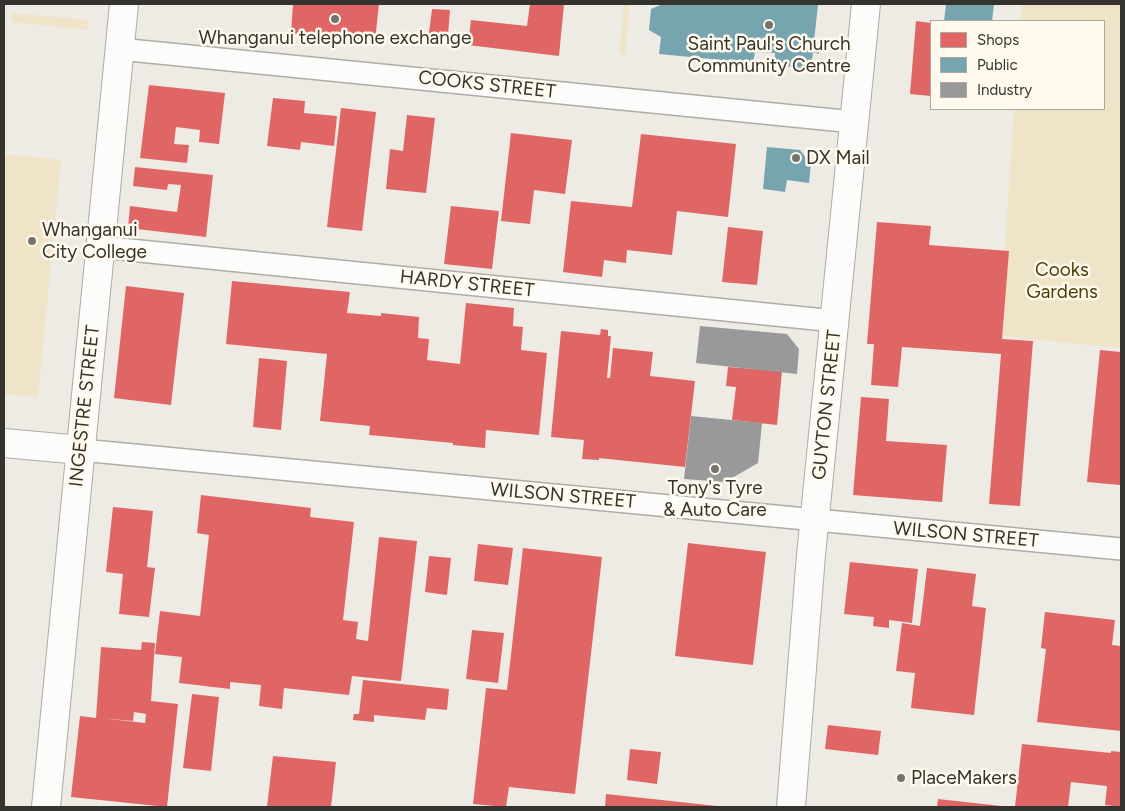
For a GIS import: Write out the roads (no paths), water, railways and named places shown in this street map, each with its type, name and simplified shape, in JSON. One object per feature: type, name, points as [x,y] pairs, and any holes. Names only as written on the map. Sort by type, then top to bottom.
[{"type":"main road","name":"INGESTRE STREET","points":[[46,807],[124,4]]},
{"type":"main road","name":"GUYTON STREET","points":[[790,807],[866,4]]},
{"type":"main road","name":"WILSON STREET","points":[[4,443],[81,450]]},
{"type":"street","name":"COOKS STREET","points":[[119,49],[854,122]]},
{"type":"street","name":"HARDY STREET","points":[[100,248],[835,321]]},
{"type":"street","name":"WILSON STREET","points":[[81,450],[1121,550]]},
{"type":"place","name":"Whanganui telephone exchange","points":[[335,19]]},
{"type":"place","name":"Saint Paul's Church Community Centre","points":[[769,25]]},
{"type":"place","name":"DX Mail","points":[[796,158]]},
{"type":"place","name":"Whanganui City College","points":[[32,241]]},
{"type":"place","name":"Tony's Tyre & Auto Care","points":[[715,469]]},
{"type":"place","name":"PlaceMakers","points":[[901,778]]},
{"type":"park label","name":"Cooks Gardens","points":[[1062,281]]}]
